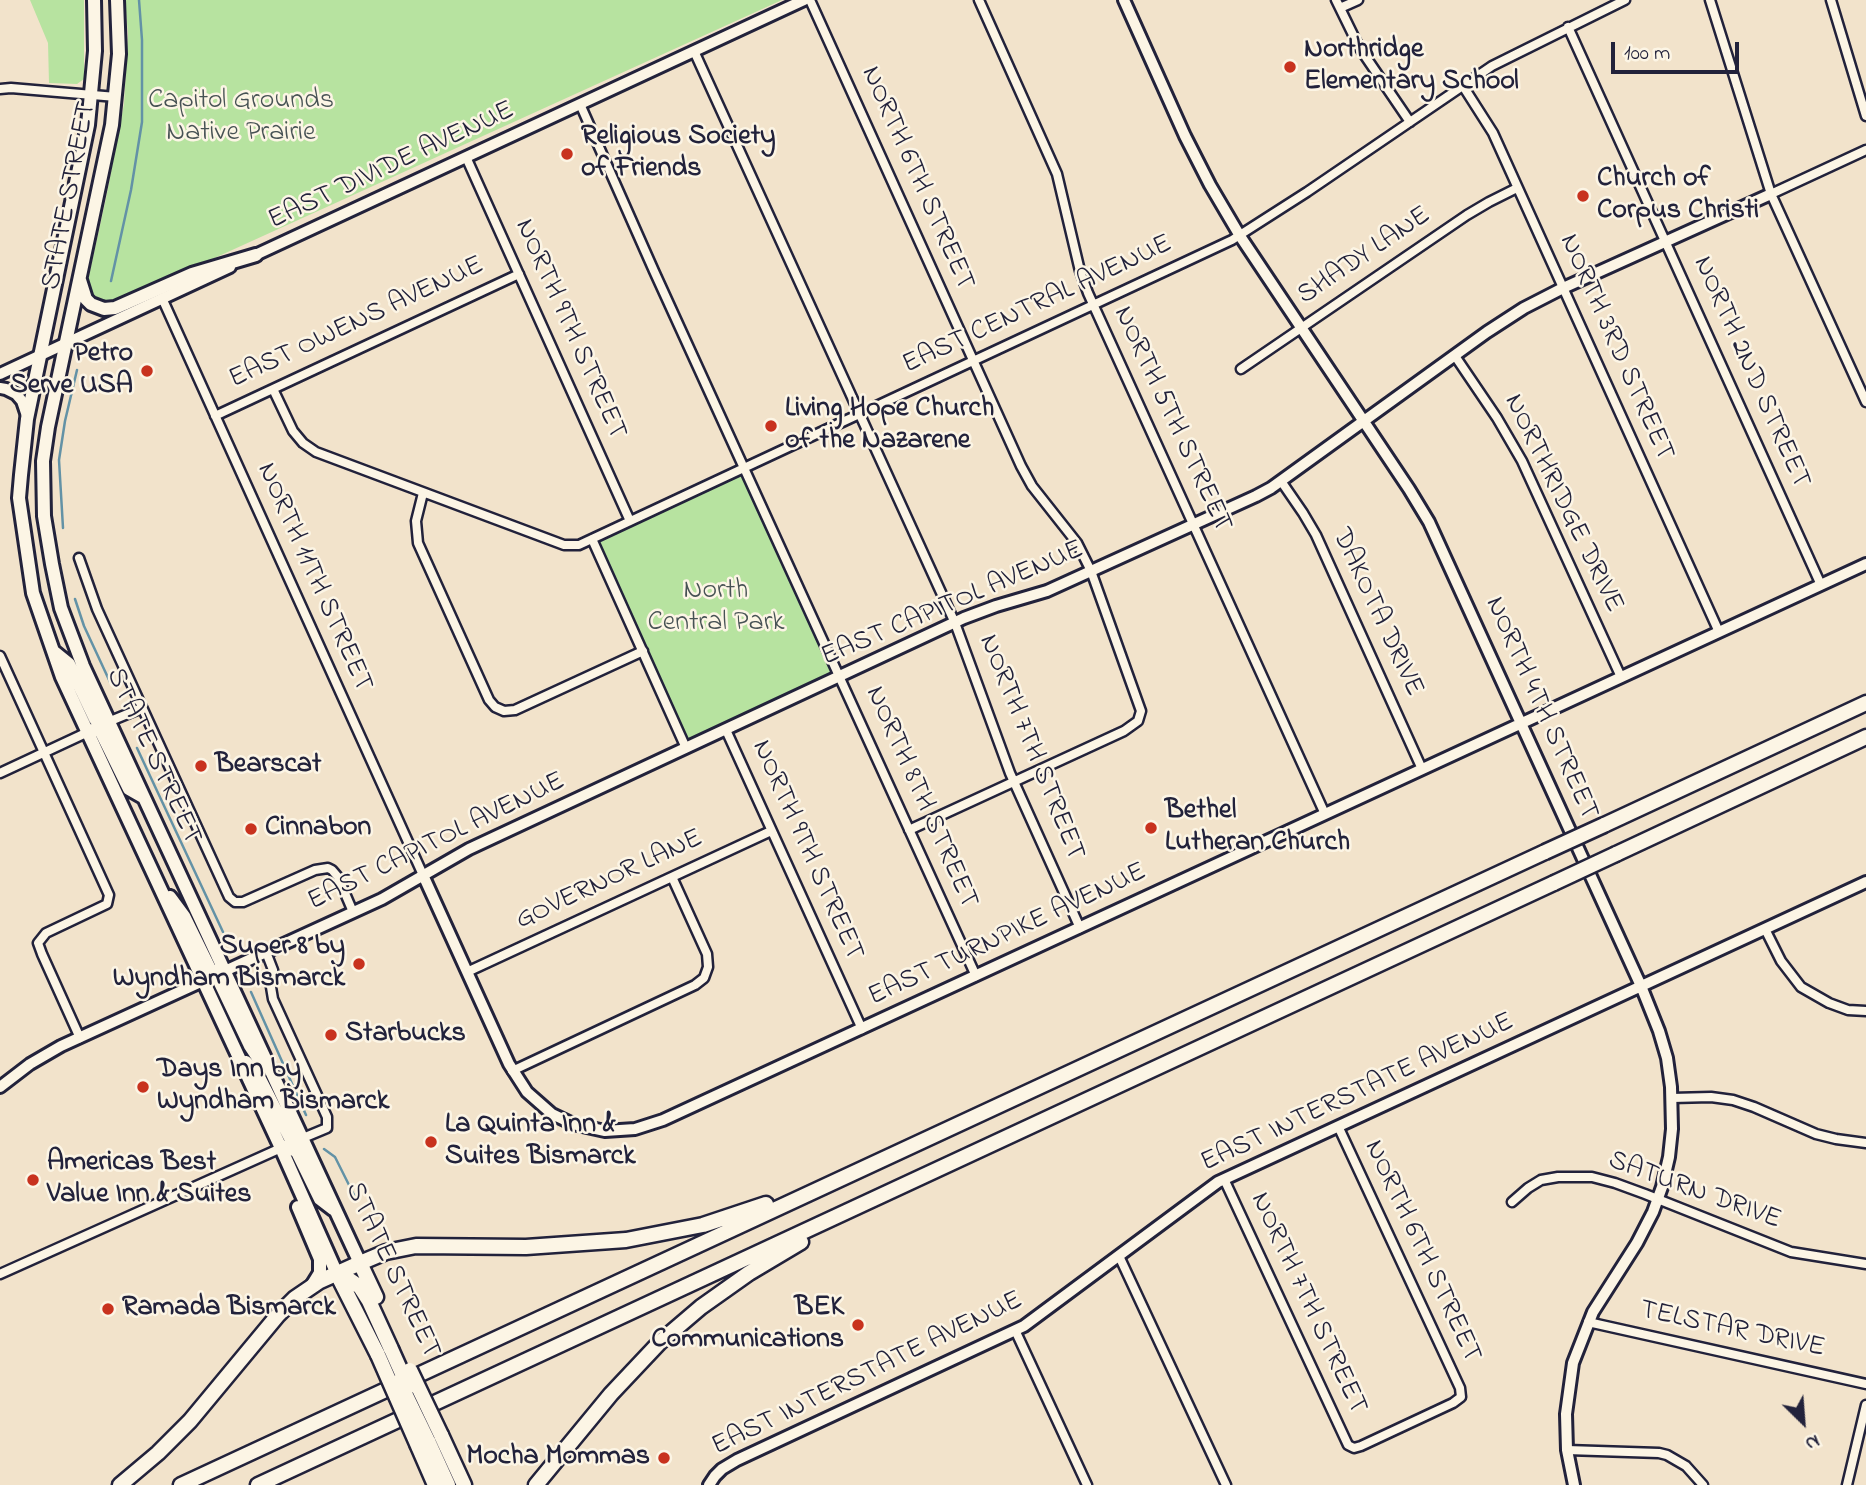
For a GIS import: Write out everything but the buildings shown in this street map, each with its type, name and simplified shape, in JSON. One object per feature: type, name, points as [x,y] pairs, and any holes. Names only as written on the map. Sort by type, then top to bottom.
[{"type":"highway","points":[[181,1485],[1866,703]]},
{"type":"highway","points":[[258,1485],[1866,737]]},
{"type":"highway","points":[[120,1485],[185,1426],[295,1298],[312,1286],[360,1263],[416,1246],[579,1245],[687,1229],[755,1209],[996,1107]]},
{"type":"highway","points":[[536,1485],[635,1367],[701,1307],[819,1231],[951,1163]]},
{"type":"highway","name":"STATE STREET","points":[[360,1263],[388,1351],[430,1440],[464,1485]]},
{"type":"highway","points":[[337,1274],[360,1287],[369,1301],[388,1351]]},
{"type":"highway","name":"STATE STREET","points":[[337,1274],[354,1307],[388,1351],[430,1440],[435,1485]]},
{"type":"highway","points":[[430,1440],[447,1485]]},
{"type":"highway","points":[[430,1440],[458,1485]]},
{"type":"main road","name":"STATE STREET","points":[[94,0],[96,44],[85,144],[27,419],[19,498],[33,593],[62,677],[155,877],[279,1087],[360,1263]]},
{"type":"main road","name":"STATE STREET","points":[[117,0],[119,54],[116,97],[48,428],[43,461],[44,516],[56,584],[66,622],[83,666],[143,797],[214,975],[235,1048],[337,1274]]},
{"type":"main road","points":[[80,280],[86,299],[91,304],[104,309],[115,308],[191,274],[256,255]]},
{"type":"main road","points":[[53,651],[69,664],[98,723],[108,722]]},
{"type":"main road","points":[[88,732],[95,729],[102,733],[129,789],[143,797]]},
{"type":"main road","points":[[235,1048],[260,1079],[290,1138],[297,1141],[303,1138]]},
{"type":"main road","points":[[281,1149],[288,1146],[297,1152],[320,1199],[336,1212]]},
{"type":"main road","points":[[288,1163],[294,1196],[320,1259],[320,1273],[312,1286]]},
{"type":"street","name":"EAST DIVIDE AVENUE","points":[[0,374],[804,0]]},
{"type":"street","name":"NORTH 6TH STREET","points":[[810,0],[1028,479],[1077,543],[1091,571],[1138,699],[1140,717],[1135,725],[1014,783]]},
{"type":"street","name":"NORTH 5TH STREET","points":[[979,0],[1057,174],[1080,271],[1093,306],[1325,814]]},
{"type":"street","name":"NORTH 4TH STREET","points":[[1124,0],[1204,174],[1240,236],[1429,523],[1656,1020],[1670,1073],[1672,1098],[1668,1165],[1658,1199],[1643,1233],[1598,1301],[1576,1354],[1566,1414],[1567,1450],[1574,1485]]},
{"type":"street","points":[[1359,0],[1338,4],[1359,47],[1410,122]]},
{"type":"street","name":"EAST CENTRAL AVENUE","points":[[273,389],[293,431],[312,450],[423,493],[574,546],[1240,236],[1498,62],[1625,0]]},
{"type":"street","points":[[1710,0],[1771,194],[1866,402]]},
{"type":"street","points":[[1831,0],[1866,116]]},
{"type":"street","name":"NORTH 2ND STREET","points":[[1568,27],[1821,584]]},
{"type":"street","name":"NORTH 7TH STREET","points":[[694,51],[955,623],[1014,783],[1080,928]]},
{"type":"street","name":"NORTH 3RD STREET","points":[[1463,86],[1488,122],[1719,632]]},
{"type":"street","points":[[1,87],[116,97]]},
{"type":"street","name":"NORTH 8TH STREET","points":[[580,104],[976,976]]},
{"type":"street","name":"EAST CAPITOL AVENUE","points":[[0,1087],[40,1058],[392,894],[469,849],[955,623],[1047,591],[1256,496],[1524,308],[1866,150]]},
{"type":"street","name":"NORTH 9TH STREET","points":[[466,157],[630,521]]},
{"type":"street","name":"SHADY LANE","points":[[1241,369],[1478,208],[1517,188]]},
{"type":"street","name":"EAST OWENS AVENUE","points":[[215,416],[519,274]]},
{"type":"street","name":"NORTH 11TH STREET","points":[[162,298],[423,875]]},
{"type":"street","name":"NORTHRIDGE DRIVE","points":[[1455,356],[1487,401],[1518,455],[1621,677]]},
{"type":"street","points":[[0,388],[16,394],[24,406],[27,419]]},
{"type":"street","name":"DAKOTA DRIVE","points":[[1281,481],[1316,535],[1422,769]]},
{"type":"street","points":[[423,493],[416,521],[418,543],[489,700],[495,707],[504,711],[515,710],[643,651]]},
{"type":"street","points":[[592,539],[686,748]]},
{"type":"street","points":[[79,558],[97,609],[222,885],[232,900],[239,903],[247,901],[315,870],[328,868],[338,877],[353,912]]},
{"type":"street","name":"EAST TURNPIKE AVENUE","points":[[423,875],[512,1071],[535,1101],[562,1120],[595,1130],[625,1131],[645,1127],[1866,564]]},
{"type":"street","points":[[0,656],[108,891],[109,900],[102,906],[46,933],[40,939],[39,948],[80,1038]]},
{"type":"street","points":[[108,722],[142,708]]},
{"type":"street","name":"NORTH 9TH STREET","points":[[726,730],[862,1029]]},
{"type":"street","points":[[0,773],[88,732]]},
{"type":"street","points":[[909,830],[1014,783]]},
{"type":"street","name":"GOVERNOR LANE","points":[[467,972],[771,831]]},
{"type":"street","points":[[512,1071],[695,985],[704,978],[708,967],[707,954],[672,877]]},
{"type":"street","name":"EAST INTERSTATE AVENUE","points":[[709,1485],[715,1475],[737,1460],[1015,1330],[1042,1314],[1224,1179],[1866,882]]},
{"type":"street","points":[[1765,929],[1781,961],[1801,987],[1819,999],[1839,1007],[1866,1011]]},
{"type":"street","points":[[265,952],[273,970],[271,987],[274,999],[327,1117],[327,1128],[303,1138]]},
{"type":"street","points":[[1672,1098],[1711,1097],[1733,1100],[1816,1134],[1866,1143]]},
{"type":"street","name":"NORTH 6TH STREET","points":[[1338,1126],[1460,1388],[1461,1397],[1372,1441],[1351,1447]]},
{"type":"street","points":[[0,1274],[281,1149]]},
{"type":"street","name":"SATURN DRIVE","points":[[1512,1202],[1541,1180],[1570,1176],[1604,1180],[1791,1252],[1866,1264]]},
{"type":"street","name":"NORTH 7TH STREET","points":[[1224,1179],[1345,1440],[1351,1447]]},
{"type":"street","points":[[1119,1256],[1226,1485]]},
{"type":"street","name":"TELSTAR DRIVE","points":[[1588,1322],[1866,1384]]},
{"type":"street","points":[[1015,1330],[1087,1485]]},
{"type":"street","points":[[1847,1485],[1866,1405]]},
{"type":"street","points":[[1567,1450],[1667,1455],[1686,1466],[1703,1485]]},
{"type":"green space","points":[[30,0],[84,0],[84,79],[77,84],[49,83],[48,43]]},
{"type":"green space","name":"Capitol Grounds Native Prairie","points":[[125,0],[782,0],[109,306],[91,302],[86,289],[124,104],[128,34]]},
{"type":"green space","name":"North Central Park","points":[[745,468],[840,676],[686,748],[592,539]]},
{"type":"waterway","points":[[111,281],[131,190],[142,122],[139,0]]},
{"type":"waterway","points":[[63,528],[59,460],[77,370]]},
{"type":"waterway","points":[[75,599],[84,626],[110,682]]},
{"type":"waterway","points":[[137,748],[223,932]]},
{"type":"waterway","points":[[251,992],[306,1115]]},
{"type":"waterway","points":[[324,1149],[335,1157],[356,1199]]},
{"type":"place","name":"Northridge Elementary School","points":[[1290,67]]},
{"type":"place","name":"Religious Society of Friends","points":[[567,154]]},
{"type":"place","name":"Church of Corpus Christi","points":[[1583,196]]},
{"type":"place","name":"Petro Serve USA","points":[[147,371]]},
{"type":"place","name":"Living Hope Church of the Nazarene","points":[[771,426]]},
{"type":"place","name":"Bearscat","points":[[201,766]]},
{"type":"place","name":"Bethel Lutheran Church","points":[[1151,828]]},
{"type":"place","name":"Cinnabon","points":[[251,829]]},
{"type":"place","name":"Super 8 by Wyndham Bismarck","points":[[359,964]]},
{"type":"place","name":"Starbucks","points":[[331,1035]]},
{"type":"place","name":"Days Inn by Wyndham Bismarck","points":[[143,1087]]},
{"type":"place","name":"La Quinta Inn & Suites Bismarck","points":[[431,1142]]},
{"type":"place","name":"Americas Best Value Inn & Suites","points":[[33,1180]]},
{"type":"place","name":"Ramada Bismarck","points":[[108,1309]]},
{"type":"place","name":"BEK Communications","points":[[858,1325]]},
{"type":"place","name":"Mocha Mommas","points":[[664,1458]]}]
